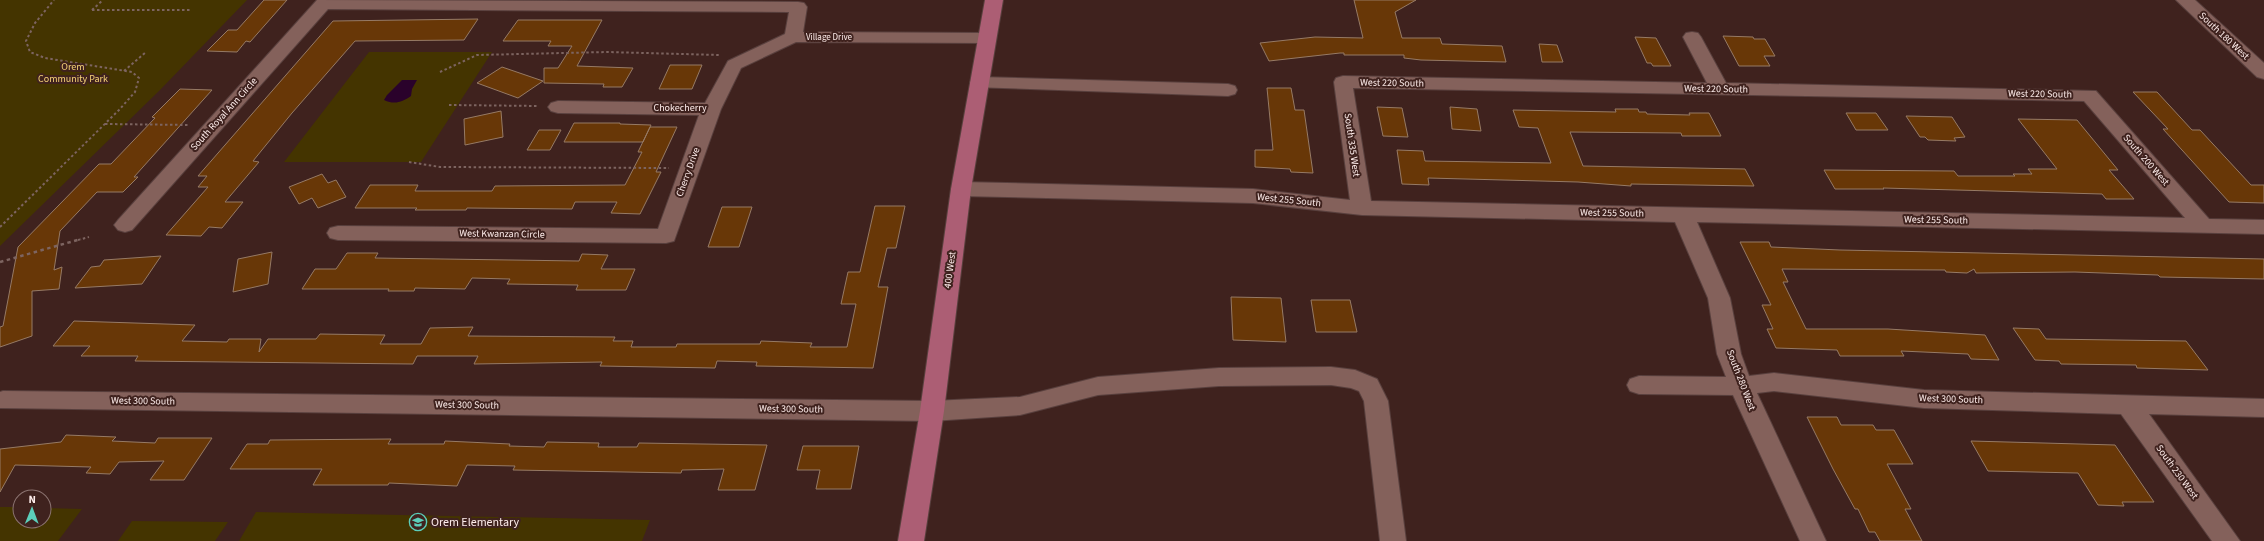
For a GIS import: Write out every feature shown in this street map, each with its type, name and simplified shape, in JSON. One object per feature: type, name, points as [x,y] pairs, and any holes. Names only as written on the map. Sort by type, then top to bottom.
[{"type":"main road","name":"400 West","points":[[911,541],[932,411],[961,189],[994,0]]},
{"type":"street","name":"South 180 West","points":[[2185,0],[2264,73]]},
{"type":"street","name":"Village Drive","points":[[322,4],[798,7],[793,37],[987,38]]},
{"type":"street","name":"South Royal Ann Circle","points":[[125,225],[322,4]]},
{"type":"street","name":"Chokecherry","points":[[558,107],[711,109],[734,65],[793,37]]},
{"type":"street","points":[[1692,37],[1720,89]]},
{"type":"street","name":"West 220 South","points":[[1343,82],[2089,95]]},
{"type":"street","name":"South 335 West","points":[[1343,82],[1362,208]]},
{"type":"street","points":[[979,83],[1228,90]]},
{"type":"street","name":"South 200 West","points":[[2089,95],[2203,226]]},
{"type":"street","name":"Cherry Drive","points":[[666,236],[711,109]]},
{"type":"street","name":"West 255 South","points":[[961,189],[1253,196],[1362,208],[2264,228]]},
{"type":"street","name":"South 280 West","points":[[1683,215],[1719,298],[1729,354],[1741,386],[1813,541]]},
{"type":"street","name":"West Kwanzan Circle","points":[[338,233],[666,236]]},
{"type":"street","name":"West 300 South","points":[[3,400],[932,411],[1020,406],[1098,386],[1212,378],[1331,376],[1355,379],[1368,386],[1376,401],[1393,541]]},
{"type":"street","name":"West 300 South","points":[[1639,385],[1741,386],[1774,382],[1924,399],[2127,403],[2264,408]]},
{"type":"street","name":"South 230 West","points":[[2127,403],[2227,541]]},
{"type":"path","points":[[0,227],[105,124],[135,92],[139,78],[132,72],[45,58],[30,52],[26,42],[35,23],[54,0]]},
{"type":"path","points":[[103,0],[92,10],[191,10]]},
{"type":"path","points":[[124,71],[146,52]]},
{"type":"path","points":[[440,72],[477,55],[607,52],[754,56]]},
{"type":"path","points":[[449,106],[558,107]]},
{"type":"path","points":[[105,124],[214,125]]},
{"type":"path","points":[[409,162],[440,167],[690,168]]},
{"type":"path","points":[[0,262],[89,237]]},
{"type":"green space","name":"Orem Community Park","points":[[0,0],[247,0],[160,90],[0,246]]},
{"type":"green space","points":[[369,52],[492,52],[421,162],[284,162]]},
{"type":"green space","points":[[0,507],[12,507],[12,529],[52,529],[52,508],[82,509],[58,541],[0,541]]},
{"type":"green space","points":[[256,512],[650,520],[642,541],[239,541]]},
{"type":"green space","points":[[132,521],[228,522],[215,541],[118,541]]},
{"type":"shaded area","points":[[402,80],[417,80],[412,89],[411,96],[398,102],[384,100],[387,95]]},
{"type":"building","points":[[264,0],[287,0],[250,42],[246,41],[237,52],[207,51],[228,30],[237,30]]},
{"type":"building","points":[[1354,0],[1416,0],[1395,12],[1402,38],[1440,38],[1442,44],[1502,46],[1506,62],[1421,60],[1404,58],[1404,55],[1344,55],[1344,53],[1269,61],[1260,43],[1315,37],[1363,38]]},
{"type":"building","points":[[478,19],[464,40],[355,41],[292,113],[253,161],[259,162],[225,202],[243,202],[222,228],[209,227],[201,236],[166,235],[208,187],[198,187],[207,176],[198,176],[333,21]]},
{"type":"building","points":[[518,20],[602,20],[577,66],[633,68],[622,87],[603,87],[604,84],[544,83],[544,68],[558,68],[572,46],[548,46],[551,41],[503,41]]},
{"type":"building","points":[[1723,36],[1765,39],[1775,56],[1764,56],[1770,66],[1739,66]]},
{"type":"building","points":[[1635,37],[1656,38],[1671,66],[1653,66],[1651,63],[1647,63]]},
{"type":"building","points":[[1539,44],[1557,45],[1563,62],[1542,62]]},
{"type":"building","points":[[670,65],[702,65],[692,89],[659,89]]},
{"type":"building","points":[[502,67],[543,81],[518,98],[477,83]]},
{"type":"building","points":[[1267,88],[1291,88],[1295,110],[1304,110],[1313,173],[1291,172],[1290,169],[1255,167],[1255,150],[1273,150]]},
{"type":"building","points":[[180,89],[212,90],[134,177],[138,177],[123,192],[97,192],[60,231],[54,270],[62,267],[59,289],[32,291],[32,336],[0,347],[0,327],[3,326],[18,247],[99,164],[111,164],[155,118],[152,117]]},
{"type":"building","points":[[2133,92],[2157,92],[2192,130],[2200,130],[2251,185],[2264,185],[2264,203],[2229,202],[2163,129],[2168,129]]},
{"type":"building","points":[[1377,107],[1402,108],[1408,137],[1383,136]]},
{"type":"building","points":[[1450,107],[1477,109],[1481,131],[1452,129]]},
{"type":"building","points":[[1615,109],[1638,109],[1639,112],[1646,112],[1647,114],[1690,115],[1689,113],[1709,113],[1721,136],[1682,136],[1681,133],[1570,132],[1583,166],[1745,169],[1754,186],[1631,184],[1631,186],[1578,182],[1428,178],[1429,185],[1402,184],[1397,150],[1423,151],[1425,161],[1551,163],[1538,128],[1519,127],[1513,110],[1616,112]]},
{"type":"building","points":[[501,111],[503,137],[465,145],[464,119]]},
{"type":"building","points":[[1846,113],[1876,113],[1888,130],[1856,130]]},
{"type":"building","points":[[1906,116],[1952,117],[1965,137],[1954,138],[1956,141],[1928,140],[1925,137],[1920,137]]},
{"type":"building","points":[[2018,119],[2077,120],[2118,170],[2109,170],[2134,199],[2106,199],[2102,194],[1883,188],[1884,189],[1835,189],[1824,170],[1954,171],[1958,176],[2015,176],[2013,174],[2032,174],[2028,169],[2057,169]]},
{"type":"building","points":[[574,123],[651,125],[643,142],[564,142]]},
{"type":"building","points":[[650,127],[677,127],[656,172],[661,172],[640,214],[611,213],[617,202],[575,202],[572,209],[467,208],[466,210],[415,210],[417,208],[355,208],[370,185],[418,185],[415,191],[492,191],[495,186],[625,185],[642,152],[638,152]]},
{"type":"building","points":[[539,130],[561,130],[550,150],[527,150]]},
{"type":"building","points":[[322,174],[328,183],[336,180],[346,197],[318,208],[312,198],[299,204],[289,187]]},
{"type":"building","points":[[875,206],[905,206],[896,248],[887,248],[878,287],[888,287],[873,368],[756,366],[757,362],[717,361],[715,368],[600,366],[602,362],[474,364],[478,356],[417,356],[413,364],[135,361],[138,356],[81,356],[90,346],[53,346],[74,321],[195,325],[182,341],[227,342],[229,339],[261,339],[259,352],[268,339],[316,339],[320,334],[385,335],[380,344],[421,344],[430,328],[473,327],[468,336],[615,337],[613,341],[633,341],[631,347],[676,347],[677,344],[760,344],[761,341],[812,343],[810,347],[847,347],[856,304],[841,304],[848,272],[860,272]]},
{"type":"building","points":[[722,207],[752,207],[739,247],[708,247]]},
{"type":"building","points":[[1740,242],[1769,242],[1771,247],[1840,250],[2264,259],[2264,279],[2160,277],[2158,275],[2075,272],[1976,273],[1974,269],[1967,273],[1946,272],[1945,270],[1782,269],[1788,282],[1783,282],[1806,329],[1888,329],[1985,335],[1999,360],[1971,359],[1968,354],[1901,351],[1904,356],[1840,356],[1837,350],[1776,348],[1767,329],[1773,329],[1762,305],[1771,305]]},
{"type":"building","points":[[272,252],[268,284],[233,292],[238,259]]},
{"type":"building","points":[[347,253],[378,253],[375,258],[579,261],[582,254],[608,255],[601,269],[635,269],[626,290],[576,290],[578,285],[507,284],[510,279],[472,278],[465,289],[415,288],[414,291],[388,291],[389,289],[302,289],[315,269],[336,269]]},
{"type":"building","points":[[161,256],[142,284],[75,288],[91,267],[100,266],[104,260]]},
{"type":"building","points":[[1231,297],[1281,298],[1286,342],[1233,340]]},
{"type":"building","points":[[1311,300],[1350,300],[1357,332],[1316,332]]},
{"type":"building","points":[[2013,328],[2039,329],[2046,339],[2186,341],[2208,370],[2137,368],[2136,365],[2061,364],[2059,361],[2035,360]]},
{"type":"building","points":[[1807,417],[1837,417],[1841,425],[1873,425],[1876,430],[1894,430],[1913,464],[1887,464],[1911,509],[1905,509],[1922,541],[1880,541],[1875,532],[1869,532],[1858,509],[1855,509],[1833,469]]},
{"type":"building","points":[[66,435],[116,437],[112,441],[155,443],[158,438],[212,438],[184,480],[150,480],[164,461],[119,462],[110,474],[86,473],[91,467],[15,465],[0,492],[0,449],[61,442]]},
{"type":"building","points":[[391,439],[388,444],[444,444],[445,441],[544,447],[547,442],[599,443],[598,447],[637,447],[639,443],[767,445],[755,490],[718,490],[724,469],[682,470],[681,473],[513,470],[515,466],[467,465],[457,486],[389,483],[388,485],[313,485],[322,469],[230,469],[247,444],[268,444],[270,440]]},
{"type":"building","points":[[1971,441],[2115,445],[2154,502],[2122,502],[2124,506],[2098,505],[2078,473],[1988,471]]},
{"type":"building","points":[[803,446],[859,446],[851,489],[816,489],[820,470],[797,470]]},
{"type":"place","name":"Orem Elementary","points":[[418,522]]}]
